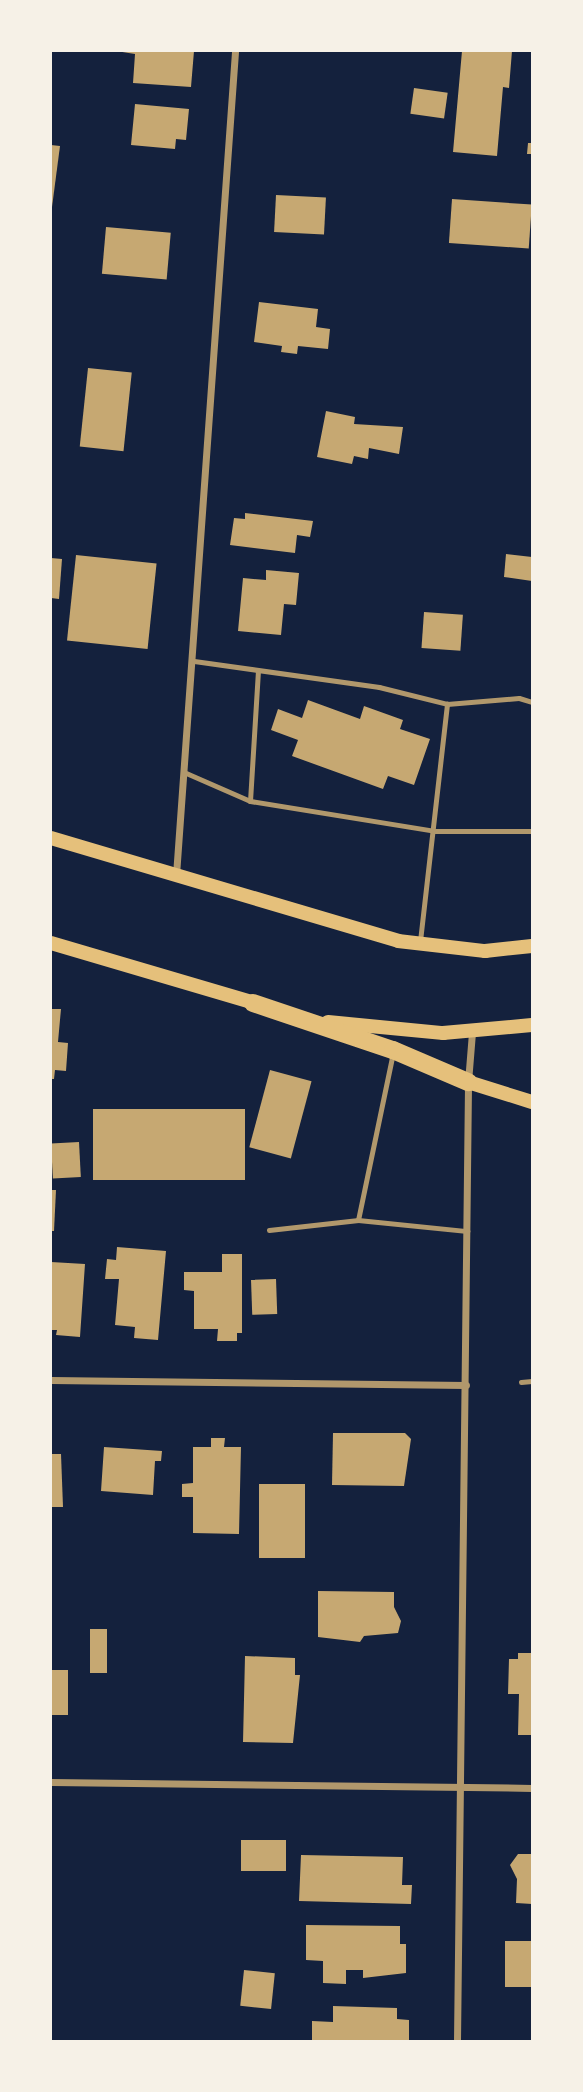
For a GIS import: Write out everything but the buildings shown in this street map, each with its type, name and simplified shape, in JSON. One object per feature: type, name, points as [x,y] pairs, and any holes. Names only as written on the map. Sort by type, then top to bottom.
[{"type":"main road","points":[[51,838],[419,945],[485,951],[532,946]]},
{"type":"main road","points":[[51,943],[253,1003],[393,1050],[468,1082],[532,1102]]},
{"type":"main road","points":[[253,1003],[365,1028],[472,1032],[532,1025]]},
{"type":"street","points":[[176,876],[186,773],[235,51]]},
{"type":"street","points":[[457,2041],[468,1082],[472,1032]]},
{"type":"street","points":[[51,1380],[466,1385]]},
{"type":"street","points":[[51,1782],[532,1788]]},
{"type":"lane","points":[[194,661],[379,687],[447,704],[519,698],[532,702]]},
{"type":"lane","points":[[250,801],[258,670]]},
{"type":"lane","points":[[419,945],[435,831],[447,704]]},
{"type":"lane","points":[[186,773],[250,801],[435,831],[532,831]]},
{"type":"lane","points":[[358,1220],[393,1050]]},
{"type":"lane","points":[[269,1230],[358,1220],[467,1231]]},
{"type":"lane","points":[[521,1382],[532,1381]]}]
